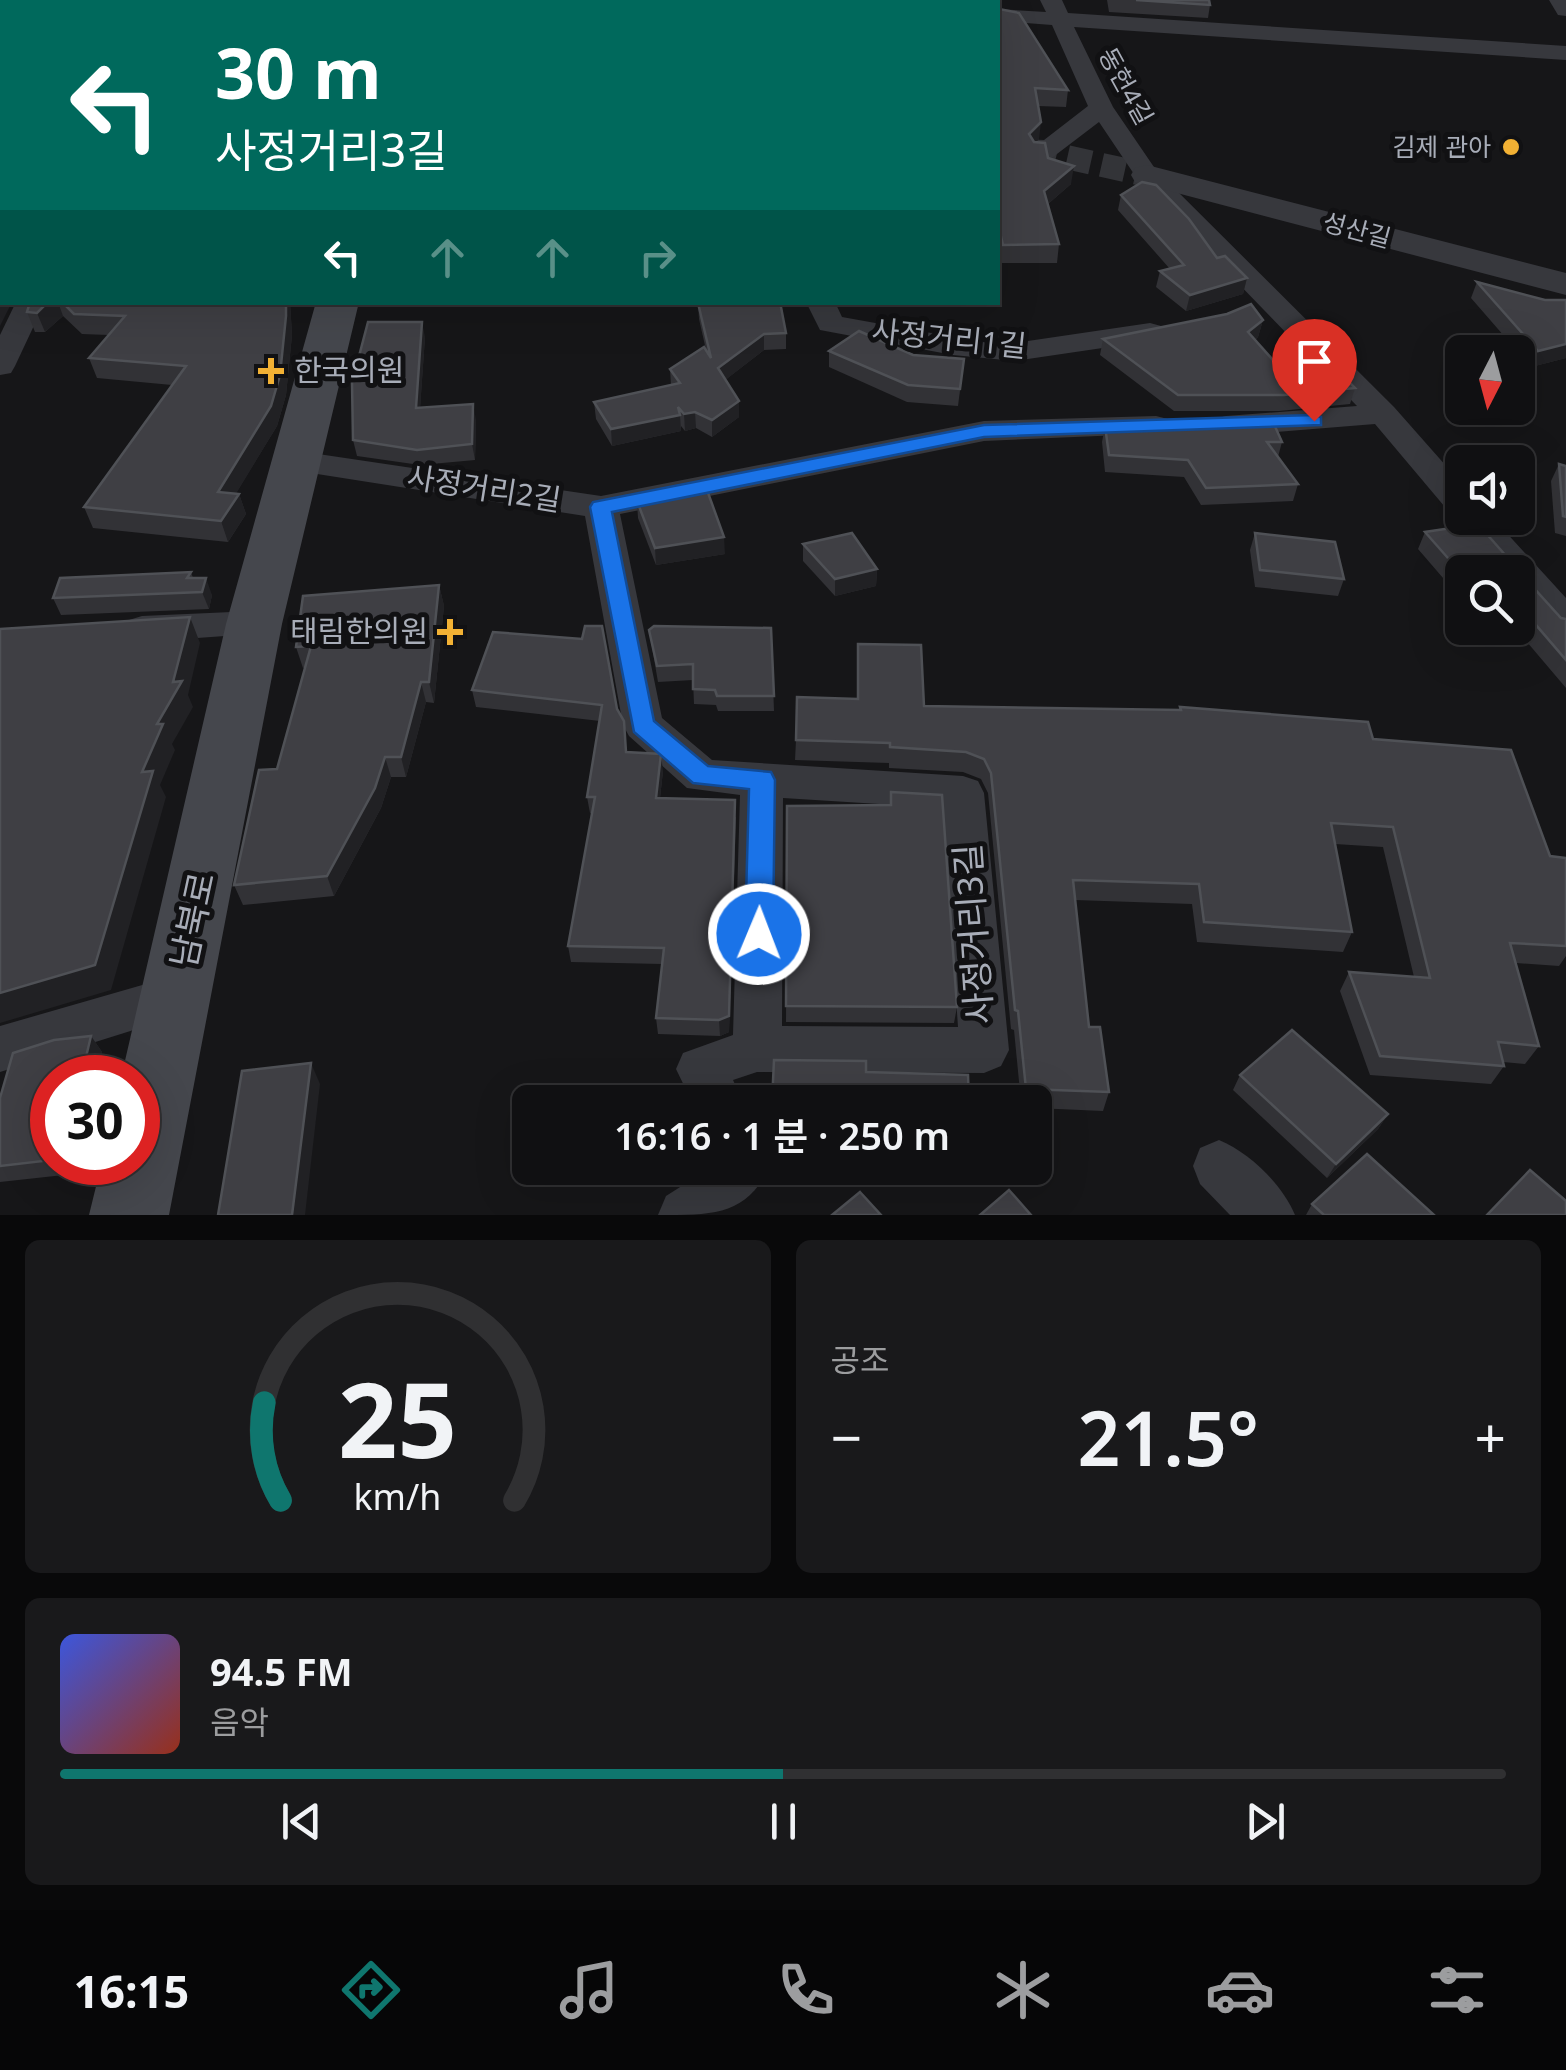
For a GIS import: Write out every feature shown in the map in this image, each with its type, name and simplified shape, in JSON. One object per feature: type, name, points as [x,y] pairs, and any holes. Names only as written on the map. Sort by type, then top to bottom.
[{"type":"main road","name":"남북로","points":[[130,1215],[254,624],[337,305]]},
{"type":"street","points":[[1214,0],[1220,28]]},
{"type":"street","points":[[1560,0],[1566,10]]},
{"type":"street","name":"동헌4길","points":[[1058,10],[1101,107],[1147,175],[1254,305],[1383,414],[1445,485]]},
{"type":"street","name":"동헌4길","points":[[1000,15],[1058,10],[1220,28],[1566,53]]},
{"type":"street","points":[[1044,152],[1068,137],[1101,107]]},
{"type":"street","name":"성산길","points":[[1147,175],[1566,284]]},
{"type":"street","points":[[0,366],[30,305]]},
{"type":"street","name":"사정거리1길","points":[[822,305],[831,324],[919,341],[1015,352],[1092,343],[1170,327]]},
{"type":"street","name":"사정거리2길","points":[[298,461],[601,507],[984,431],[1106,425],[1280,425],[1383,414]]},
{"type":"street","name":"사정거리3길","points":[[601,507],[643,725],[702,776],[964,792],[984,1050],[757,1049],[701,1069],[709,1085]]},
{"type":"street","points":[[1489,535],[1566,622]]},
{"type":"street","points":[[98,631],[254,624]]},
{"type":"street","points":[[757,1049],[762,780]]},
{"type":"street","points":[[0,1049],[178,996]]},
{"type":"street","points":[[1219,1166],[1268,1215]]},
{"type":"building","points":[[1136,0],[1209,0],[1210,5]]},
{"type":"building","points":[[1000,9],[1019,13],[1068,90],[1035,88],[1041,122],[1029,134],[1034,142],[1045,143],[1048,158],[1074,166],[1044,191],[1059,244],[1003,245]]},
{"type":"building","points":[[1142,182],[1156,185],[1189,219],[1217,258],[1225,256],[1247,278],[1190,295],[1160,271],[1184,265],[1121,195]]},
{"type":"building","points":[[1477,282],[1545,300],[1566,300],[1566,344],[1538,351],[1535,335],[1524,335]]},
{"type":"building","points":[[1251,304],[1263,320],[1248,332],[1280,368],[1328,360],[1355,388],[1284,395],[1178,395],[1103,339],[1227,314]]},
{"type":"building","points":[[29,305],[45,305],[37,313],[27,312]]},
{"type":"building","points":[[65,305],[286,305],[280,375],[271,406],[218,492],[239,494],[221,521],[84,507],[186,366],[89,358],[125,316],[74,314]]},
{"type":"building","points":[[698,305],[781,305],[786,333],[764,334],[718,368],[739,401],[712,420],[695,412],[684,414],[678,407],[680,415],[611,429],[594,402],[680,383],[670,369],[704,347],[711,358]]},
{"type":"building","points":[[368,322],[422,322],[416,408],[473,404],[472,444],[417,450],[353,440],[352,383]]},
{"type":"building","points":[[859,331],[913,355],[964,359],[960,389],[908,385],[829,351]]},
{"type":"building","points":[[1109,422],[1273,422],[1282,442],[1267,442],[1298,484],[1206,488],[1188,460],[1109,455],[1105,426]]},
{"type":"building","points":[[1559,464],[1566,466],[1566,517],[1563,516]]},
{"type":"building","points":[[707,490],[724,537],[655,548],[637,501]]},
{"type":"building","points":[[1445,529],[1445,535],[1488,535],[1505,555],[1445,555],[1425,532]]},
{"type":"building","points":[[852,533],[877,569],[835,579],[803,544]]},
{"type":"building","points":[[1255,533],[1335,542],[1344,579],[1260,570]]},
{"type":"building","points":[[191,572],[187,578],[206,578],[202,592],[53,598],[60,578]]},
{"type":"building","points":[[439,585],[429,682],[421,682],[401,757],[385,757],[375,788],[327,876],[234,885],[259,770],[277,769],[311,646],[296,647],[303,596]]},
{"type":"building","points":[[1535,589],[1566,619],[1566,660],[1535,624]]},
{"type":"building","points":[[190,617],[173,682],[182,681],[157,724],[163,724],[142,772],[153,771],[95,965],[0,993],[0,629]]},
{"type":"building","points":[[585,626],[602,626],[617,709],[624,721],[626,752],[661,754],[656,798],[735,800],[729,1016],[719,1020],[656,1018],[664,948],[568,946],[595,797],[587,797],[602,705],[472,690],[493,632],[582,639]]},
{"type":"building","points":[[654,626],[771,628],[774,696],[717,696],[715,690],[693,689],[693,664],[657,666],[649,630]]},
{"type":"building","points":[[858,644],[921,645],[924,706],[1181,710],[1180,707],[1368,722],[1373,739],[1511,750],[1550,856],[1566,858],[1566,946],[1510,943],[1539,1046],[1498,1042],[1504,1066],[1380,1056],[1349,972],[1430,978],[1393,827],[1331,823],[1352,932],[1204,922],[1199,884],[1073,880],[1089,1027],[1100,1027],[1109,1092],[1026,1085],[991,773],[984,759],[966,752],[890,747],[890,743],[796,740],[797,697],[858,699]]},
{"type":"building","points":[[891,792],[942,795],[957,1007],[786,1006],[787,806],[891,805]]},
{"type":"building","points":[[1292,1030],[1388,1114],[1336,1164],[1240,1075]]},
{"type":"building","points":[[91,1036],[86,1055],[30,1055],[30,1163],[0,1166],[0,1098],[13,1053],[54,1040]]},
{"type":"building","points":[[774,1060],[866,1061],[866,1072],[968,1075],[968,1085],[773,1085]]},
{"type":"building","points":[[311,1063],[292,1215],[218,1215],[242,1071]]},
{"type":"building","points":[[1367,1154],[1434,1215],[1324,1215],[1312,1204]]},
{"type":"building","points":[[1530,1170],[1566,1201],[1566,1215],[1487,1215]]},
{"type":"building","points":[[1009,1190],[1031,1215],[980,1215]]},
{"type":"building","points":[[860,1192],[881,1215],[832,1215]]},
{"type":"tunnel","points":[[1000,150],[1044,152],[1147,175]]},
{"type":"place","name":"김제 관아","points":[[1511,147]]},
{"type":"place","name":"한국의원","points":[[271,371]]},
{"type":"place","name":"태림한의원","points":[[450,632]]},
{"type":"route","points":[[759,934],[762,780],[702,776],[643,725],[601,507],[984,431],[1314,421]]}]
